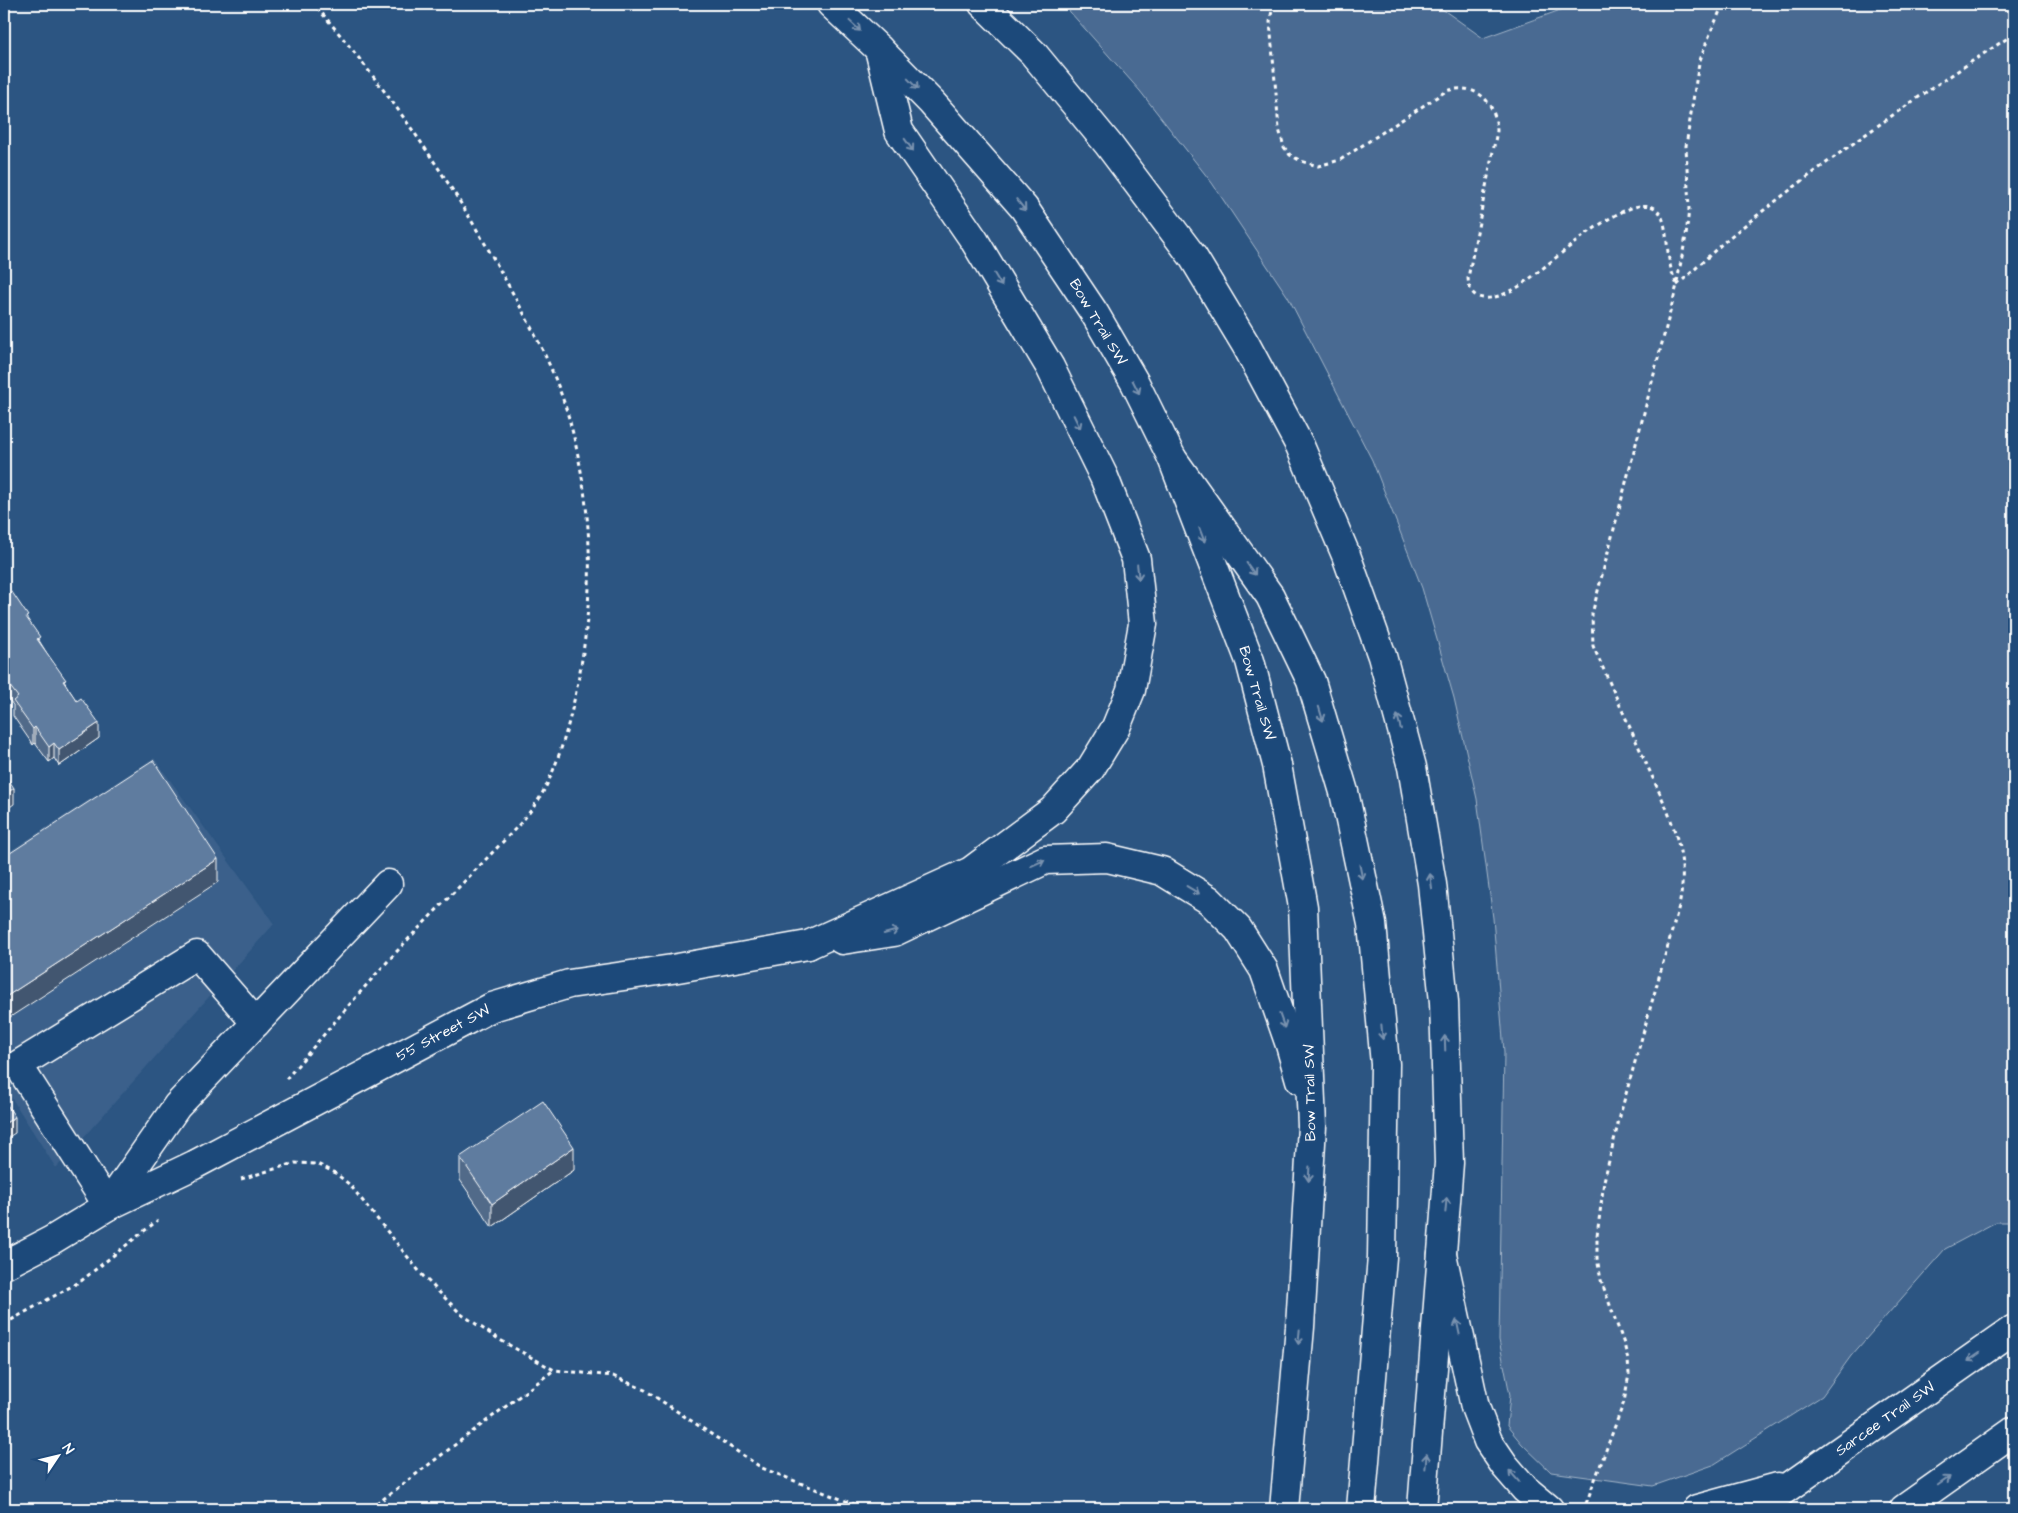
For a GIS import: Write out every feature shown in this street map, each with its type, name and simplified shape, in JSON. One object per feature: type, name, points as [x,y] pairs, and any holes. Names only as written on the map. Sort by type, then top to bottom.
[{"type":"main road","name":"Bow Trail SW","points":[[832,4],[932,103],[1024,208],[1095,314],[1135,383],[1172,458],[1250,661],[1277,764],[1303,907],[1312,1126],[1300,1327],[1284,1509]]},
{"type":"main road","points":[[982,4],[1046,68],[1108,144],[1193,257],[1246,345],[1300,446],[1346,555],[1382,656],[1412,767],[1432,884],[1444,1002],[1450,1163],[1422,1509]]},
{"type":"main road","points":[[808,945],[970,871],[1053,810],[1091,768],[1116,727],[1131,690],[1143,624],[1136,559],[1104,477],[1050,367],[974,240],[899,130],[879,49]]},
{"type":"main road","points":[[1172,458],[1270,596],[1311,681],[1344,792],[1372,924],[1385,1064],[1382,1257],[1361,1509]]},
{"type":"main road","points":[[808,945],[894,932],[1045,860],[1107,858],[1162,871],[1215,905],[1238,929],[1264,970],[1290,1045],[1312,1126]]},
{"type":"main road","points":[[256,1023],[197,955],[18,1065],[108,1206],[177,1106],[256,1023],[388,884]]},
{"type":"main road","name":"55 Street SW","points":[[4,1265],[52,1240],[108,1206],[194,1165],[492,1007],[569,984],[672,969],[808,945]]},
{"type":"main road","points":[[1442,1254],[1475,1407],[1488,1442],[1504,1466],[1525,1489],[1550,1509]]},
{"type":"main road","name":"Sarcee Trail SW","points":[[1757,1509],[2014,1330]]},
{"type":"main road","points":[[1904,1509],[2014,1432]]},
{"type":"main road","points":[[1697,1509],[1794,1483]]},
{"type":"path","points":[[282,1083],[406,942],[525,818],[543,791],[561,745],[580,673],[590,591],[590,549],[586,504],[579,460],[568,414],[552,370],[536,335],[473,222],[435,161],[370,72],[314,4]]},
{"type":"path","points":[[1273,4],[1270,22],[1279,129],[1284,147],[1290,155],[1301,162],[1318,166],[1340,160],[1446,91],[1452,89],[1471,91],[1481,95],[1490,104],[1496,118],[1497,131],[1468,278],[1470,287],[1476,296],[1490,298],[1518,287],[1586,233],[1625,211],[1644,204],[1654,207],[1661,214],[1669,263],[1677,285]]},
{"type":"path","points":[[1584,1509],[1624,1402],[1629,1374],[1624,1344],[1601,1280],[1597,1258],[1597,1236],[1604,1181],[1622,1108],[1679,906],[1684,877],[1676,831],[1593,646],[1591,634],[1592,614],[1677,285],[1689,209],[1686,146],[1696,80],[1699,63],[1723,4]]},
{"type":"path","points":[[1677,285],[1728,238],[1827,161],[1948,77],[2014,34]]},
{"type":"path","points":[[234,1181],[295,1162],[318,1164],[334,1172],[350,1185],[423,1276],[461,1314],[500,1340],[554,1370],[613,1376],[645,1390],[674,1407],[762,1468],[866,1509]]},
{"type":"path","points":[[4,1324],[81,1280],[162,1216]]},
{"type":"path","points":[[370,1509],[554,1370]]},
{"type":"shaded area","points":[[1063,4],[1435,4],[1483,38],[1577,4],[2014,4],[2014,1222],[1996,1222],[1945,1249],[1851,1356],[1822,1396],[1713,1465],[1653,1486],[1551,1472],[1522,1444],[1507,1426],[1510,1395],[1499,1340],[1504,1052],[1493,918],[1477,799],[1454,698],[1422,588],[1372,460],[1288,297],[1212,183],[1140,91]]},
{"type":"shaded area","points":[[154,758],[274,924],[56,1168],[4,1086],[4,855]]},
{"type":"building","points":[[12,592],[40,637],[37,639],[66,680],[63,681],[77,701],[81,698],[99,723],[59,750],[54,743],[49,747],[35,727],[33,729],[13,701],[18,697],[9,685],[6,687],[4,683],[4,597]]},
{"type":"building","points":[[153,760],[218,859],[4,998],[4,857]]},
{"type":"building","points":[[4,773],[14,788],[4,795]]},
{"type":"building","points":[[4,1100],[15,1117],[4,1124]]},
{"type":"building","points":[[543,1101],[574,1147],[492,1204],[460,1157]]}]
